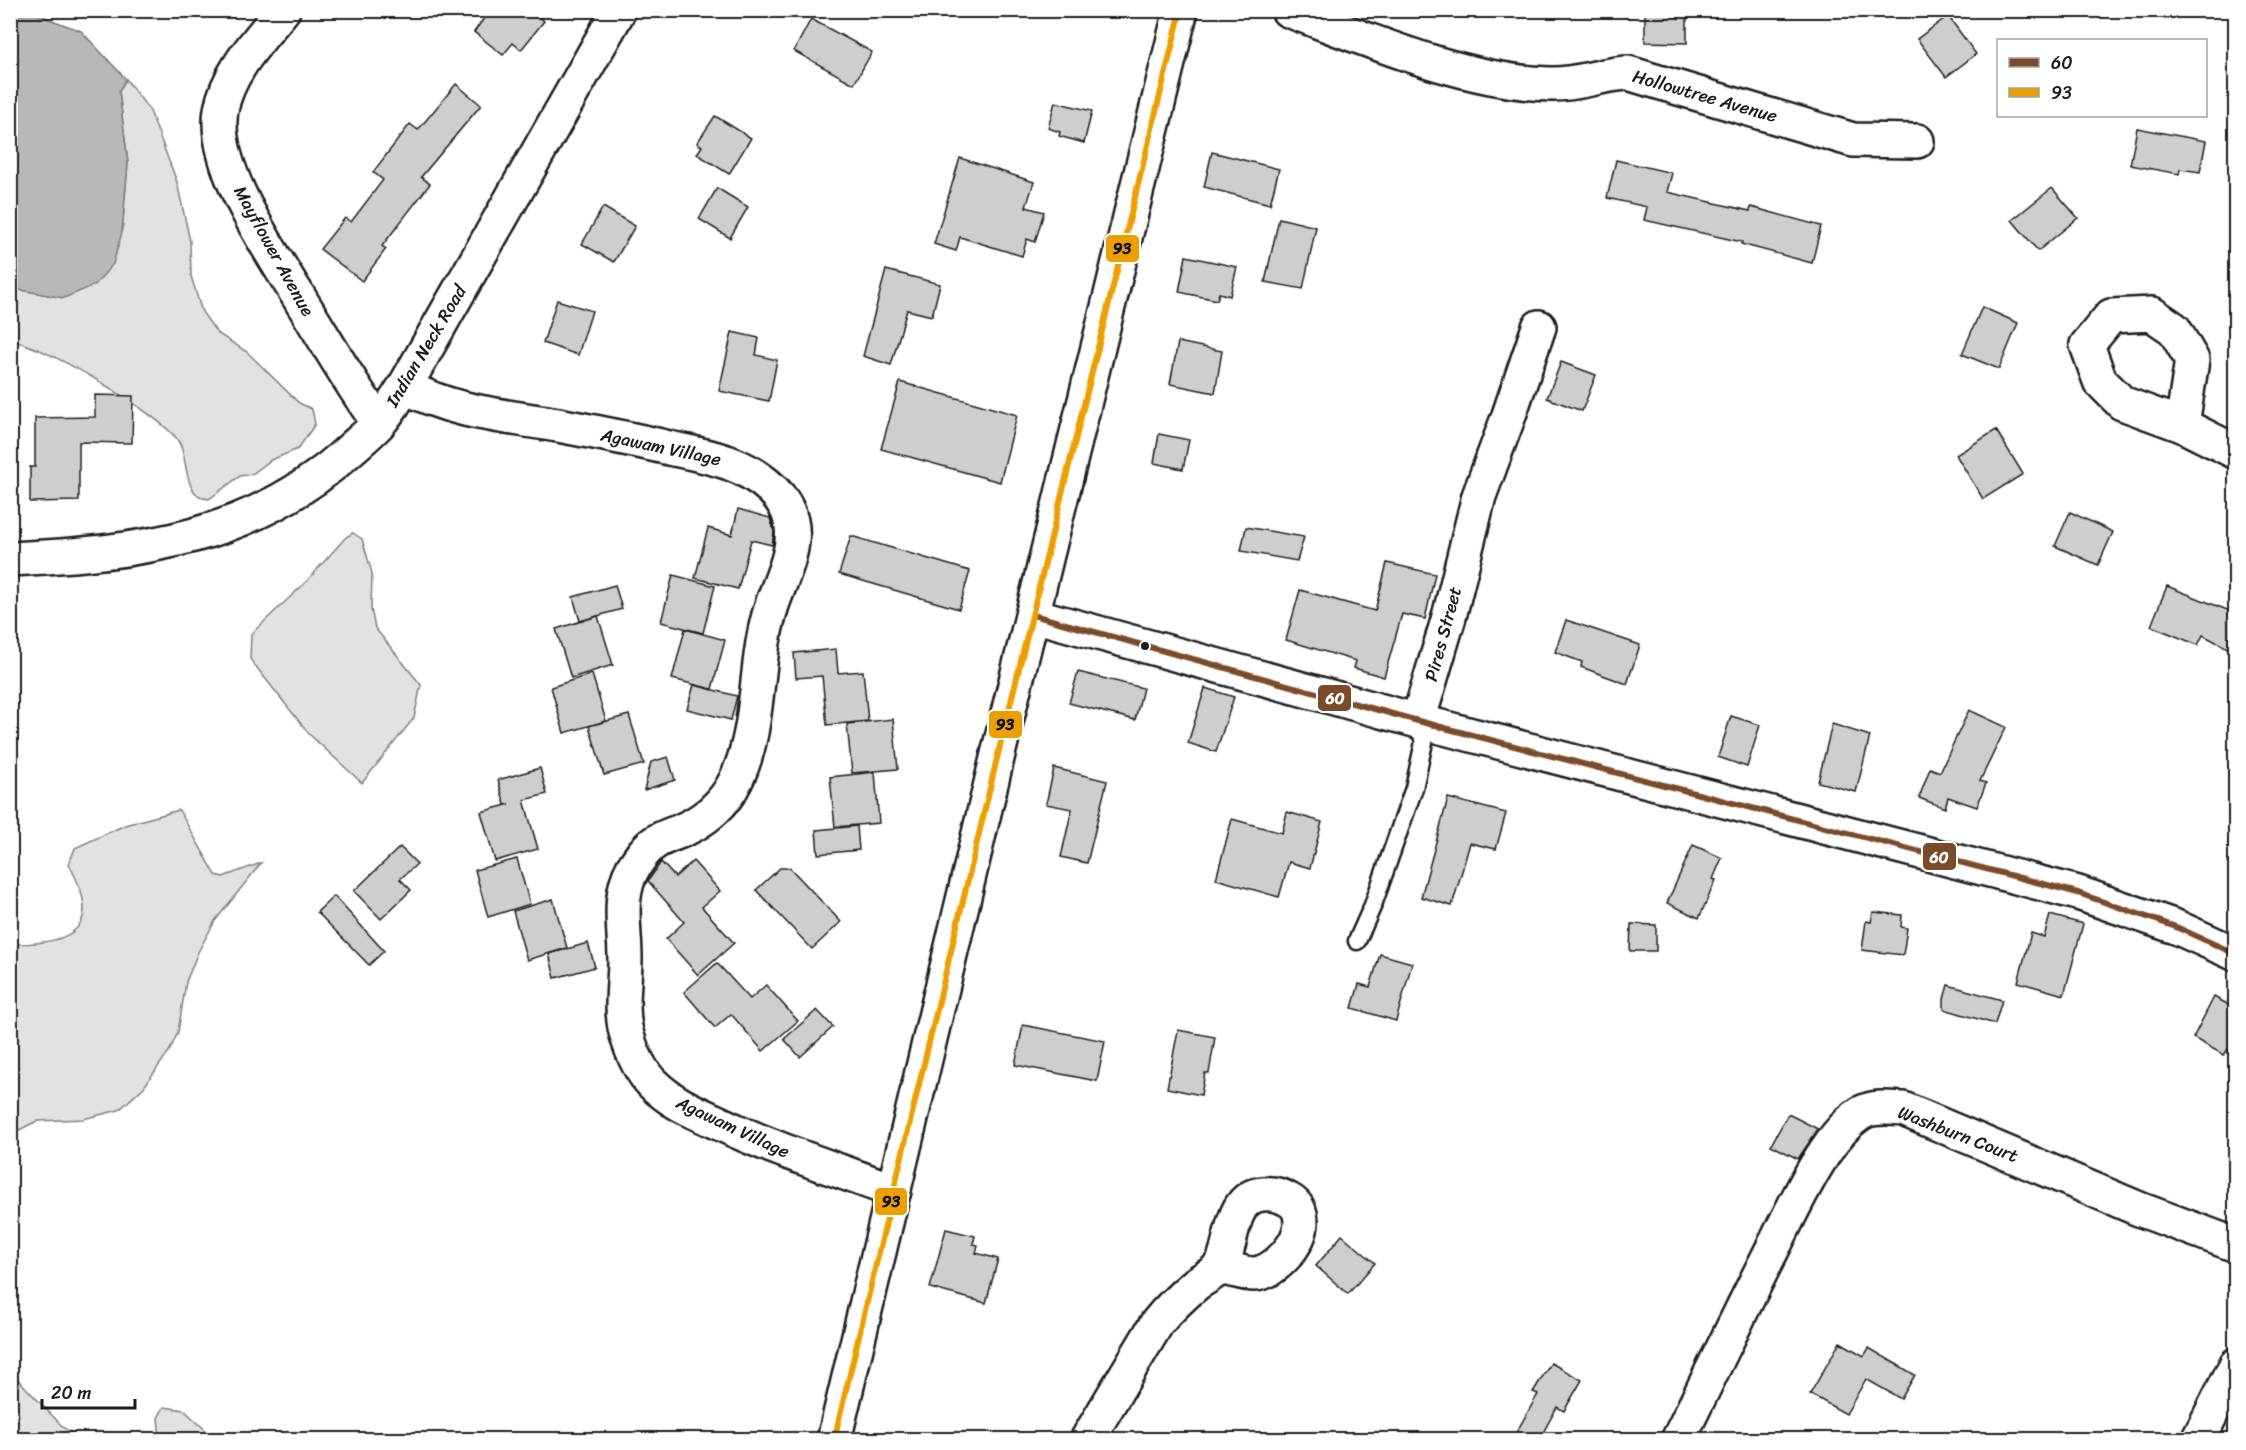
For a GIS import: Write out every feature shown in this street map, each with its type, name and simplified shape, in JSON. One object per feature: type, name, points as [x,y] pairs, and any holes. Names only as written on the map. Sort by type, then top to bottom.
[{"type":"street","name":"Mayflower Avenue","points":[[283,10],[244,59],[225,92],[219,126],[221,141],[236,185],[256,226],[357,393],[379,423]]},
{"type":"street","name":"Indian Neck Road","points":[[10,559],[88,554],[143,546],[183,538],[234,523],[277,503],[315,479],[379,423],[405,386],[619,10]]},
{"type":"street","points":[[834,1440],[1032,615],[1181,10]]},
{"type":"street","name":"Hollowtree Avenue","points":[[1288,10],[1446,65],[1500,78],[1547,84],[1571,84],[1609,74],[1628,73],[1853,140],[1917,141]]},
{"type":"street","name":"Pires Street","points":[[1418,721],[1449,617],[1479,496],[1539,327]]},
{"type":"street","name":"Agawam Village","points":[[405,386],[439,403],[465,410],[583,430],[720,459],[750,472],[772,489],[786,506],[793,527],[791,551],[771,609],[750,739],[738,777],[720,804],[706,817],[653,843],[642,854],[626,882],[622,906],[625,958],[622,1006],[625,1029],[640,1066],[650,1082],[672,1101],[777,1150],[894,1191]]},
{"type":"street","points":[[2182,425],[2235,452]]},
{"type":"street","points":[[1032,615],[1418,721],[2078,893],[2157,920],[2235,954]]},
{"type":"street","name":"Washburn Court","points":[[1678,1440],[1808,1181],[1849,1122],[1871,1109],[1888,1107],[1903,1109],[2130,1205],[2235,1245]]},
{"type":"street","points":[[1087,1440],[1157,1323],[1170,1306],[1218,1268]]},
{"type":"street","points":[[2198,1440],[2235,1365]]},
{"type":"lane","name":"Pires Street","points":[[1357,941],[1373,905],[1414,788],[1424,742],[1418,721]]},
{"type":"shaded area","points":[[36,14],[81,31],[126,79],[119,91],[128,163],[122,232],[113,264],[95,285],[64,298],[11,288],[11,15]]},
{"type":"shaded area","points":[[126,79],[150,111],[177,182],[190,241],[191,276],[202,312],[217,333],[247,352],[299,403],[312,409],[315,424],[298,449],[271,460],[252,474],[240,476],[209,499],[200,497],[194,491],[187,475],[181,446],[165,427],[124,397],[73,366],[27,345],[11,341],[11,288],[64,298],[122,232],[128,163],[119,91]]},
{"type":"shaded area","points":[[353,533],[362,539],[372,573],[371,609],[375,628],[421,685],[414,718],[362,783],[309,734],[250,659],[251,634],[305,583],[346,537]]},
{"type":"shaded area","points":[[179,810],[216,875],[223,877],[261,863],[215,921],[198,952],[186,982],[178,1032],[170,1050],[144,1087],[119,1110],[83,1119],[37,1121],[11,1134],[11,944],[51,941],[73,931],[81,922],[84,911],[82,895],[69,864],[75,848],[125,825]]},
{"type":"shaded area","points":[[11,1372],[63,1427],[80,1439],[11,1439]]},
{"type":"shaded area","points":[[164,1407],[184,1410],[215,1439],[160,1439],[158,1418]]},
{"type":"building","points":[[490,10],[531,10],[544,21],[521,50],[513,43],[503,55],[474,32]]},
{"type":"building","points":[[1645,10],[1687,10],[1687,43],[1645,42]]},
{"type":"building","points":[[1948,16],[1976,54],[1946,77],[1917,39]]},
{"type":"building","points":[[811,19],[872,52],[854,84],[794,51]]},
{"type":"building","points":[[456,84],[481,105],[421,177],[430,184],[382,246],[386,249],[362,281],[320,249],[345,218],[351,222],[383,180],[373,172],[410,124],[418,130]]},
{"type":"building","points":[[1055,102],[1092,111],[1084,143],[1059,136],[1060,132],[1048,128]]},
{"type":"building","points":[[715,116],[751,138],[729,174],[697,154],[702,146],[697,143]]},
{"type":"building","points":[[2137,128],[2206,141],[2200,172],[2180,169],[2179,174],[2130,165]]},
{"type":"building","points":[[1212,152],[1279,169],[1270,204],[1204,187]]},
{"type":"building","points":[[960,158],[1034,182],[1026,207],[1044,212],[1035,242],[1027,239],[1022,256],[960,237],[956,251],[934,244]]},
{"type":"building","points":[[1616,160],[1672,173],[1667,192],[1750,211],[1751,207],[1821,226],[1812,263],[1741,244],[1742,242],[1644,220],[1647,207],[1607,198]]},
{"type":"building","points":[[717,188],[748,207],[730,238],[699,219]]},
{"type":"building","points":[[2052,188],[2078,218],[2038,251],[2012,220]]},
{"type":"building","points":[[603,207],[635,226],[614,262],[582,244]]},
{"type":"building","points":[[1279,218],[1316,227],[1303,289],[1265,282]]},
{"type":"building","points":[[1186,256],[1237,267],[1230,296],[1219,293],[1217,300],[1179,292]]},
{"type":"building","points":[[886,270],[940,284],[932,316],[907,310],[891,365],[863,356]]},
{"type":"building","points":[[557,300],[592,311],[578,355],[543,343]]},
{"type":"building","points":[[1982,307],[2018,323],[1999,369],[1962,354]]},
{"type":"building","points":[[732,332],[759,338],[756,355],[777,360],[769,401],[719,391]]},
{"type":"building","points":[[1178,342],[1222,351],[1215,393],[1170,384]]},
{"type":"building","points":[[1561,362],[1596,375],[1582,411],[1547,398]]},
{"type":"building","points":[[900,382],[1017,415],[1000,482],[881,449]]},
{"type":"building","points":[[95,395],[133,396],[132,443],[79,442],[79,501],[30,502],[30,467],[35,467],[35,418],[95,417]]},
{"type":"building","points":[[1996,430],[2023,474],[1983,499],[1956,455]]},
{"type":"building","points":[[1159,434],[1189,440],[1183,469],[1154,463]]},
{"type":"building","points":[[738,509],[770,518],[774,532],[772,545],[751,540],[738,589],[695,578],[708,528],[732,535]]},
{"type":"building","points":[[2070,512],[2113,532],[2098,565],[2055,546]]},
{"type":"building","points":[[1246,527],[1304,537],[1297,561],[1241,551]]},
{"type":"building","points":[[851,536],[970,571],[959,609],[839,574]]},
{"type":"building","points":[[1387,563],[1435,574],[1425,619],[1402,614],[1384,677],[1354,668],[1356,661],[1286,640],[1300,590],[1375,611]]},
{"type":"building","points":[[673,575],[715,586],[703,633],[661,622]]},
{"type":"building","points":[[615,585],[622,609],[580,621],[573,597]]},
{"type":"building","points":[[2167,586],[2235,613],[2235,652],[2203,635],[2198,645],[2151,626]]},
{"type":"building","points":[[598,616],[613,665],[571,678],[556,629]]},
{"type":"building","points":[[1566,620],[1640,645],[1627,684],[1581,667],[1582,662],[1555,652]]},
{"type":"building","points":[[685,629],[725,640],[712,689],[672,679]]},
{"type":"building","points":[[836,649],[838,673],[863,671],[868,721],[827,725],[822,676],[796,678],[794,653]]},
{"type":"building","points":[[1078,672],[1143,688],[1135,720],[1069,703]]},
{"type":"building","points":[[592,674],[606,721],[564,733],[551,687]]},
{"type":"building","points":[[694,685],[737,696],[731,720],[687,709]]},
{"type":"building","points":[[1205,688],[1234,697],[1216,752],[1188,743]]},
{"type":"building","points":[[1969,710],[2006,727],[1980,781],[1986,783],[1977,807],[1948,797],[1945,808],[1919,798],[1930,768],[1940,772]]},
{"type":"building","points":[[629,715],[644,764],[604,775],[589,726]]},
{"type":"building","points":[[1731,716],[1760,725],[1747,767],[1718,757]]},
{"type":"building","points":[[893,719],[898,769],[852,773],[847,724]]},
{"type":"building","points":[[1832,724],[1870,736],[1856,792],[1818,782]]},
{"type":"building","points":[[668,757],[675,780],[644,790],[651,762]]},
{"type":"building","points":[[540,768],[547,794],[524,800],[538,849],[495,861],[481,812],[510,804],[505,805],[498,780]]},
{"type":"building","points":[[1054,768],[1107,781],[1087,863],[1061,857],[1072,809],[1046,804]]},
{"type":"building","points":[[875,772],[879,823],[835,827],[830,777]]},
{"type":"building","points":[[1448,798],[1506,813],[1496,849],[1470,843],[1452,906],[1421,897]]},
{"type":"building","points":[[1287,812],[1322,822],[1310,868],[1289,862],[1279,897],[1216,879],[1232,819],[1282,833]]},
{"type":"building","points":[[857,826],[859,850],[818,854],[816,830]]},
{"type":"building","points":[[1693,845],[1722,858],[1713,879],[1716,880],[1699,918],[1667,903]]},
{"type":"building","points":[[400,847],[417,864],[400,879],[411,890],[381,919],[354,891]]},
{"type":"building","points":[[517,859],[530,904],[488,917],[475,870]]},
{"type":"building","points":[[693,861],[720,891],[702,907],[734,943],[698,975],[666,939],[684,922],[648,881],[661,862],[675,877]]},
{"type":"building","points":[[780,868],[790,868],[841,922],[812,949],[756,890]]},
{"type":"building","points":[[334,896],[384,951],[369,965],[317,912]]},
{"type":"building","points":[[553,899],[567,948],[527,960],[513,911]]},
{"type":"building","points":[[1873,912],[1902,915],[1901,927],[1907,928],[1903,955],[1862,950],[1866,921],[1871,922]]},
{"type":"building","points":[[2050,915],[2083,924],[2064,995],[2018,982],[2031,933],[2044,937]]},
{"type":"building","points":[[1631,924],[1656,925],[1656,951],[1630,951]]},
{"type":"building","points":[[588,943],[595,967],[555,978],[549,954]]},
{"type":"building","points":[[1380,954],[1412,963],[1396,1021],[1352,1008],[1359,984],[1370,987]]},
{"type":"building","points":[[717,963],[750,999],[766,985],[798,1021],[763,1051],[731,1014],[715,1028],[684,992]]},
{"type":"building","points":[[1948,985],[2002,1000],[1995,1024],[1944,1009]]},
{"type":"building","points":[[2214,997],[2235,1008],[2235,1053],[2228,1049],[2224,1055],[2193,1038]]},
{"type":"building","points":[[817,1010],[833,1027],[800,1057],[784,1039]]},
{"type":"building","points":[[1023,1025],[1105,1041],[1097,1081],[1015,1065]]},
{"type":"building","points":[[1178,1030],[1215,1037],[1209,1073],[1205,1073],[1201,1095],[1167,1088]]},
{"type":"building","points":[[1788,1114],[1818,1129],[1798,1159],[1771,1145]]},
{"type":"building","points":[[946,1229],[975,1236],[973,1244],[978,1245],[976,1253],[998,1259],[986,1303],[930,1288]]},
{"type":"building","points":[[1342,1235],[1375,1263],[1348,1294],[1316,1266]]},
{"type":"building","points":[[1840,1342],[1864,1356],[1869,1348],[1915,1375],[1901,1399],[1866,1379],[1846,1414],[1810,1394]]},
{"type":"building","points":[[1551,1363],[1582,1380],[1564,1411],[1557,1407],[1539,1440],[1512,1440],[1538,1394],[1533,1392]]},
{"type":"transit line","name":"93","points":[[834,1440],[999,750],[1181,10]]},
{"type":"transit line","name":"60","points":[[1033,615],[1418,721],[2078,893],[2176,927],[2236,954]]}]
